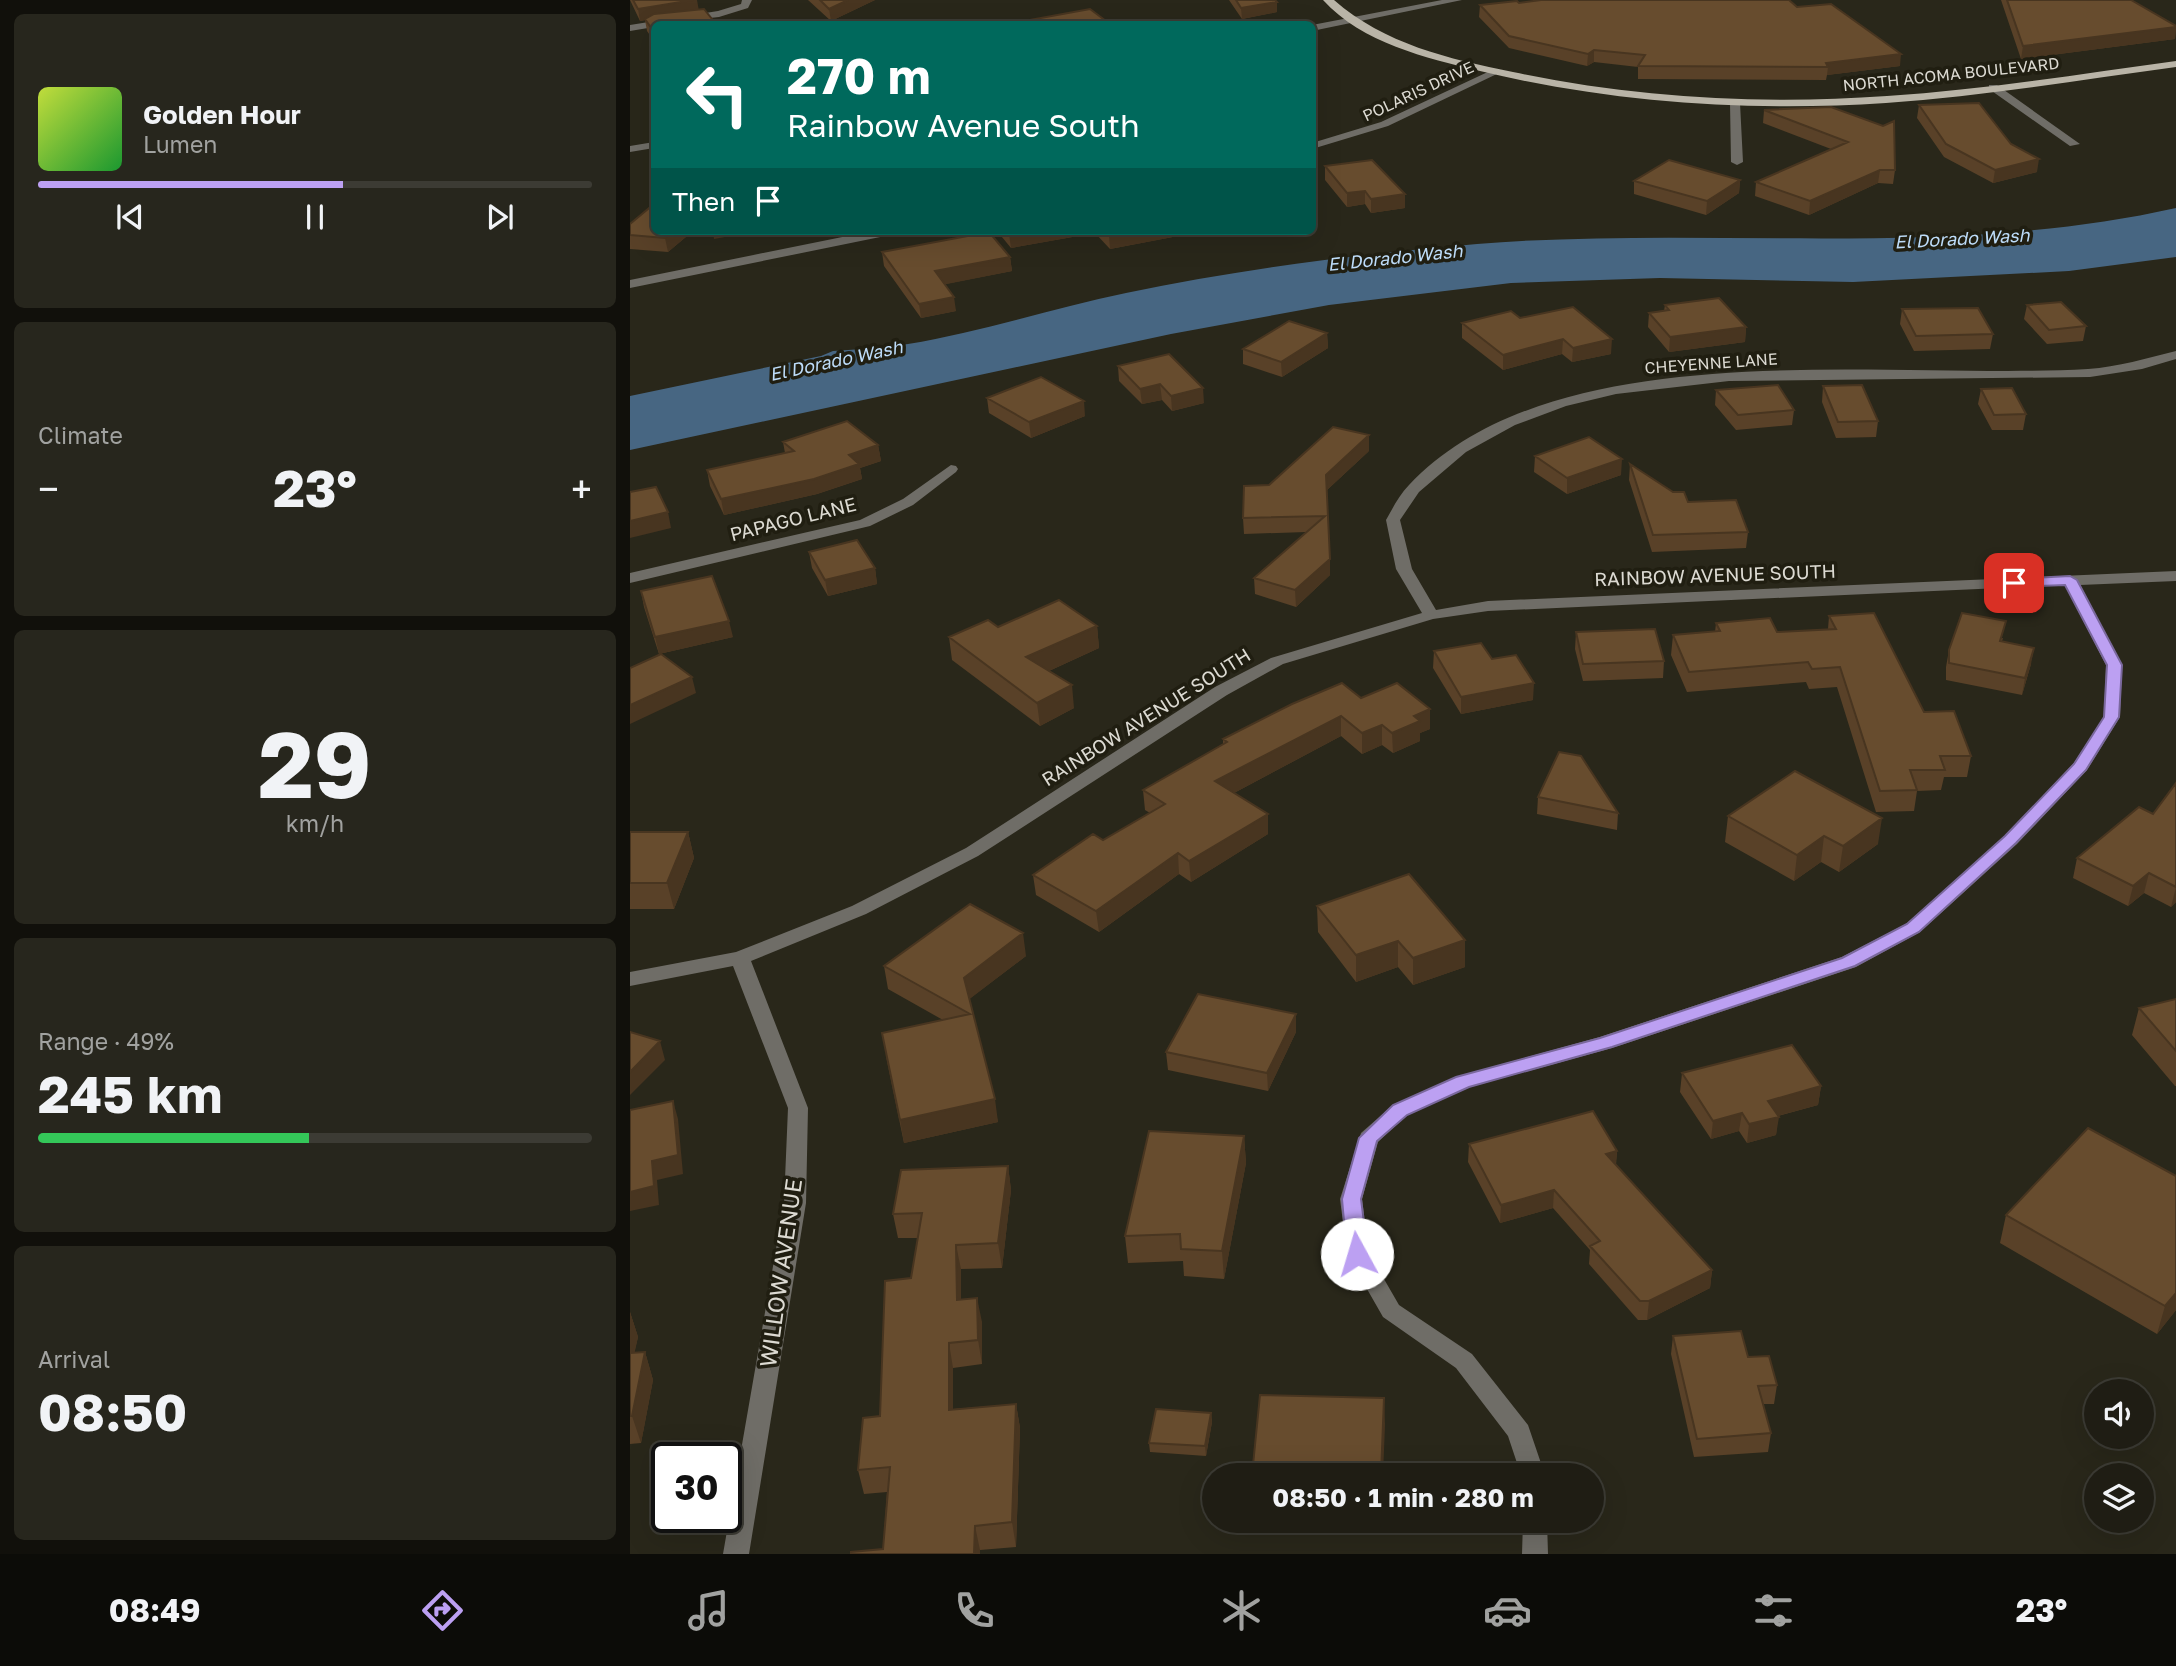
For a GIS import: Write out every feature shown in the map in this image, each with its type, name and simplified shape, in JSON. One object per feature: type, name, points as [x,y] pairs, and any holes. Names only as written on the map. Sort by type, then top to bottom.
[{"type":"main road","name":"NORTH ACOMA BOULEVARD","points":[[1328,0],[1353,19],[1399,44],[1450,61],[1625,95],[1735,103],[1846,102],[2176,64]]},
{"type":"street","points":[[674,21],[719,14],[745,6],[747,0]]},
{"type":"street","points":[[1316,26],[1457,0]]},
{"type":"street","points":[[630,28],[651,25]]},
{"type":"street","name":"POLARIS DRIVE","points":[[1316,145],[1362,135],[1391,124],[1496,72]]},
{"type":"street","points":[[1993,87],[2074,144]]},
{"type":"street","points":[[1735,103],[1737,162]]},
{"type":"street","points":[[630,149],[651,146]]},
{"type":"street","points":[[630,284],[870,235]]},
{"type":"street","name":"CHEYENNE LANE","points":[[1431,615],[1404,569],[1393,520],[1415,486],[1444,462],[1479,437],[1534,412],[1617,388],[1677,379],[2090,373],[2142,365],[2176,355]]},
{"type":"street","name":"PAPAGO LANE","points":[[630,579],[865,523],[908,502],[951,468]]},
{"type":"street","name":"RAINBOW AVENUE SOUTH","points":[[630,979],[740,958],[859,911],[972,852],[1221,691],[1277,661],[1431,615],[1488,606],[2176,576]]},
{"type":"street","points":[[1529,1463],[1519,1432],[1464,1361],[1391,1311],[1357,1254],[1352,1199],[1368,1138],[1400,1110],[1463,1082],[1605,1043],[1849,962],[1913,928],[2011,840],[2081,766],[2112,717],[2114,665],[2070,580]]},
{"type":"street","name":"WILLOW AVENUE","points":[[736,1554],[795,1203],[798,1108],[740,958]]},
{"type":"street","points":[[1535,1533],[1535,1554]]},
{"type":"water","name":"El Dorado Wash","points":[[2176,208],[2176,257],[2069,271],[1853,282],[1660,278],[1511,283],[1329,305],[1171,334],[630,450],[630,396],[821,356],[833,351],[935,339],[1126,293],[1257,270],[1433,248],[1565,239],[1915,237],[2002,233],[2089,224]]},
{"type":"building","points":[[633,0],[693,0],[638,9]]},
{"type":"building","points":[[820,0],[848,0],[829,9]]},
{"type":"building","points":[[1236,0],[1275,0],[1277,2],[1241,8]]},
{"type":"building","points":[[1541,0],[1789,0],[1797,7],[1831,4],[1901,54],[1826,63],[1828,67],[1638,66],[1645,55],[1594,50],[1588,54],[1509,36],[1480,5]]},
{"type":"building","points":[[2007,0],[2131,0],[2176,27],[2023,46]]},
{"type":"building","points":[[704,9],[714,21],[651,21],[651,28],[645,19],[654,14]]},
{"type":"building","points":[[1090,9],[1106,21],[1024,21]]},
{"type":"building","points":[[1979,103],[2011,144],[2039,159],[1995,170],[1946,144],[1919,105]]},
{"type":"building","points":[[1831,107],[1883,126],[1894,121],[1895,170],[1880,170],[1810,201],[1756,182],[1848,142],[1764,110]]},
{"type":"building","points":[[1372,160],[1405,194],[1371,199],[1365,191],[1347,193],[1325,166]]},
{"type":"building","points":[[1669,160],[1740,180],[1707,201],[1634,181]]},
{"type":"building","points":[[651,206],[651,235],[669,235],[665,238],[630,235],[630,224]]},
{"type":"building","points":[[973,235],[992,235],[1010,257],[935,271],[954,297],[919,304],[882,252]]},
{"type":"building","points":[[1719,298],[1746,327],[1670,337],[1649,313],[1669,310],[1665,305]]},
{"type":"building","points":[[2061,302],[2086,326],[2049,330],[2027,305]]},
{"type":"building","points":[[1573,307],[1612,339],[1573,348],[1563,339],[1503,355],[1462,323],[1511,311],[1520,318]]},
{"type":"building","points":[[1978,308],[1993,334],[1916,336],[1902,309]]},
{"type":"building","points":[[1289,321],[1327,333],[1281,362],[1243,349]]},
{"type":"building","points":[[1169,354],[1203,388],[1171,396],[1160,384],[1140,389],[1118,366]]},
{"type":"building","points":[[1041,377],[1084,401],[1029,422],[987,398]]},
{"type":"building","points":[[1778,385],[1794,410],[1738,415],[1716,390]]},
{"type":"building","points":[[1862,385],[1878,421],[1838,422],[1823,386]]},
{"type":"building","points":[[2012,388],[2026,414],[1994,415],[1981,389]]},
{"type":"building","points":[[847,421],[878,445],[849,455],[859,464],[814,479],[721,499],[707,470],[794,451],[783,442]]},
{"type":"building","points":[[1333,427],[1369,435],[1326,475],[1330,559],[1295,590],[1254,578],[1325,516],[1243,518],[1244,486],[1269,485]]},
{"type":"building","points":[[1589,437],[1622,459],[1567,478],[1535,456]]},
{"type":"building","points":[[1630,464],[1673,492],[1684,492],[1688,502],[1736,500],[1748,532],[1653,535]]},
{"type":"building","points":[[656,487],[668,512],[630,521],[630,492]]},
{"type":"building","points":[[857,540],[875,568],[825,580],[809,552]]},
{"type":"building","points":[[712,576],[729,621],[655,637],[641,591]]},
{"type":"building","points":[[1059,600],[1097,626],[1026,657],[1072,685],[1037,703],[949,637],[988,620],[998,627]]},
{"type":"building","points":[[1874,613],[1924,712],[1954,711],[1971,756],[1940,756],[1945,770],[1910,770],[1917,790],[1880,791],[1840,667],[1812,669],[1808,662],[1689,672],[1673,635],[1720,631],[1716,623],[1770,618],[1777,632],[1836,629],[1829,616]]},
{"type":"building","points":[[1962,613],[2006,621],[2000,641],[2034,648],[2025,678],[1949,663],[1949,650]]},
{"type":"building","points":[[1655,629],[1664,661],[1583,664],[1576,632]]},
{"type":"building","points":[[1481,643],[1492,659],[1516,655],[1534,683],[1461,697],[1434,651]]},
{"type":"building","points":[[661,654],[692,677],[630,705],[630,668]]},
{"type":"building","points":[[1342,683],[1361,698],[1397,683],[1430,709],[1414,716],[1420,721],[1392,733],[1382,725],[1362,733],[1341,716],[1215,781],[1268,814],[1189,861],[1178,853],[1096,911],[1033,875],[1093,834],[1103,840],[1165,804],[1143,790],[1227,742],[1223,739],[1292,704]]},
{"type":"building","points":[[1559,752],[1581,756],[1618,813],[1538,797]]},
{"type":"building","points":[[1795,771],[1882,818],[1843,846],[1824,836],[1797,855],[1728,816]]},
{"type":"building","points":[[2176,783],[2176,887],[2149,873],[2133,886],[2077,858],[2139,807],[2153,814]]},
{"type":"building","points":[[630,832],[688,832],[667,883],[630,883]]},
{"type":"building","points":[[1409,874],[1465,940],[1413,958],[1398,941],[1356,955],[1317,906]]},
{"type":"building","points":[[970,904],[1023,933],[964,978],[995,1099],[900,1120],[882,1033],[970,1014],[884,966]]},
{"type":"building","points":[[1198,994],[1296,1014],[1267,1073],[1166,1052]]},
{"type":"building","points":[[2176,999],[2176,1051],[2139,1008]]},
{"type":"building","points":[[630,1032],[660,1041],[630,1072]]},
{"type":"building","points":[[1792,1045],[1821,1086],[1768,1101],[1779,1117],[1749,1124],[1742,1113],[1713,1121],[1682,1073]]},
{"type":"building","points":[[673,1101],[678,1155],[652,1161],[654,1186],[630,1192],[630,1110]]},
{"type":"building","points":[[1593,1111],[1617,1151],[1606,1154],[1712,1270],[1649,1301],[1640,1301],[1590,1246],[1600,1241],[1554,1190],[1501,1205],[1469,1144]]},
{"type":"building","points":[[2088,1128],[2176,1176],[2176,1293],[2165,1306],[2006,1215]]},
{"type":"building","points":[[1149,1131],[1244,1136],[1222,1251],[1181,1249],[1180,1234],[1125,1236]]},
{"type":"building","points":[[1008,1166],[998,1243],[956,1245],[957,1300],[977,1298],[978,1340],[949,1343],[949,1410],[1016,1404],[1012,1522],[975,1526],[974,1554],[851,1554],[883,1549],[890,1467],[858,1470],[863,1418],[880,1416],[885,1281],[911,1278],[922,1213],[893,1214],[901,1170]]},
{"type":"building","points":[[1741,1331],[1748,1357],[1769,1356],[1777,1385],[1758,1386],[1771,1433],[1697,1439],[1673,1336]]},
{"type":"building","points":[[645,1352],[632,1416],[630,1416],[630,1353]]},
{"type":"building","points":[[1260,1395],[1384,1398],[1381,1463],[1253,1463]]},
{"type":"building","points":[[1156,1409],[1211,1413],[1205,1446],[1149,1443]]},
{"type":"route","points":[[1357,1254],[1352,1199],[1368,1138],[1400,1110],[1463,1082],[1605,1043],[1849,962],[1913,928],[2011,840],[2081,766],[2112,717],[2114,665],[2070,580],[2014,583]]}]
